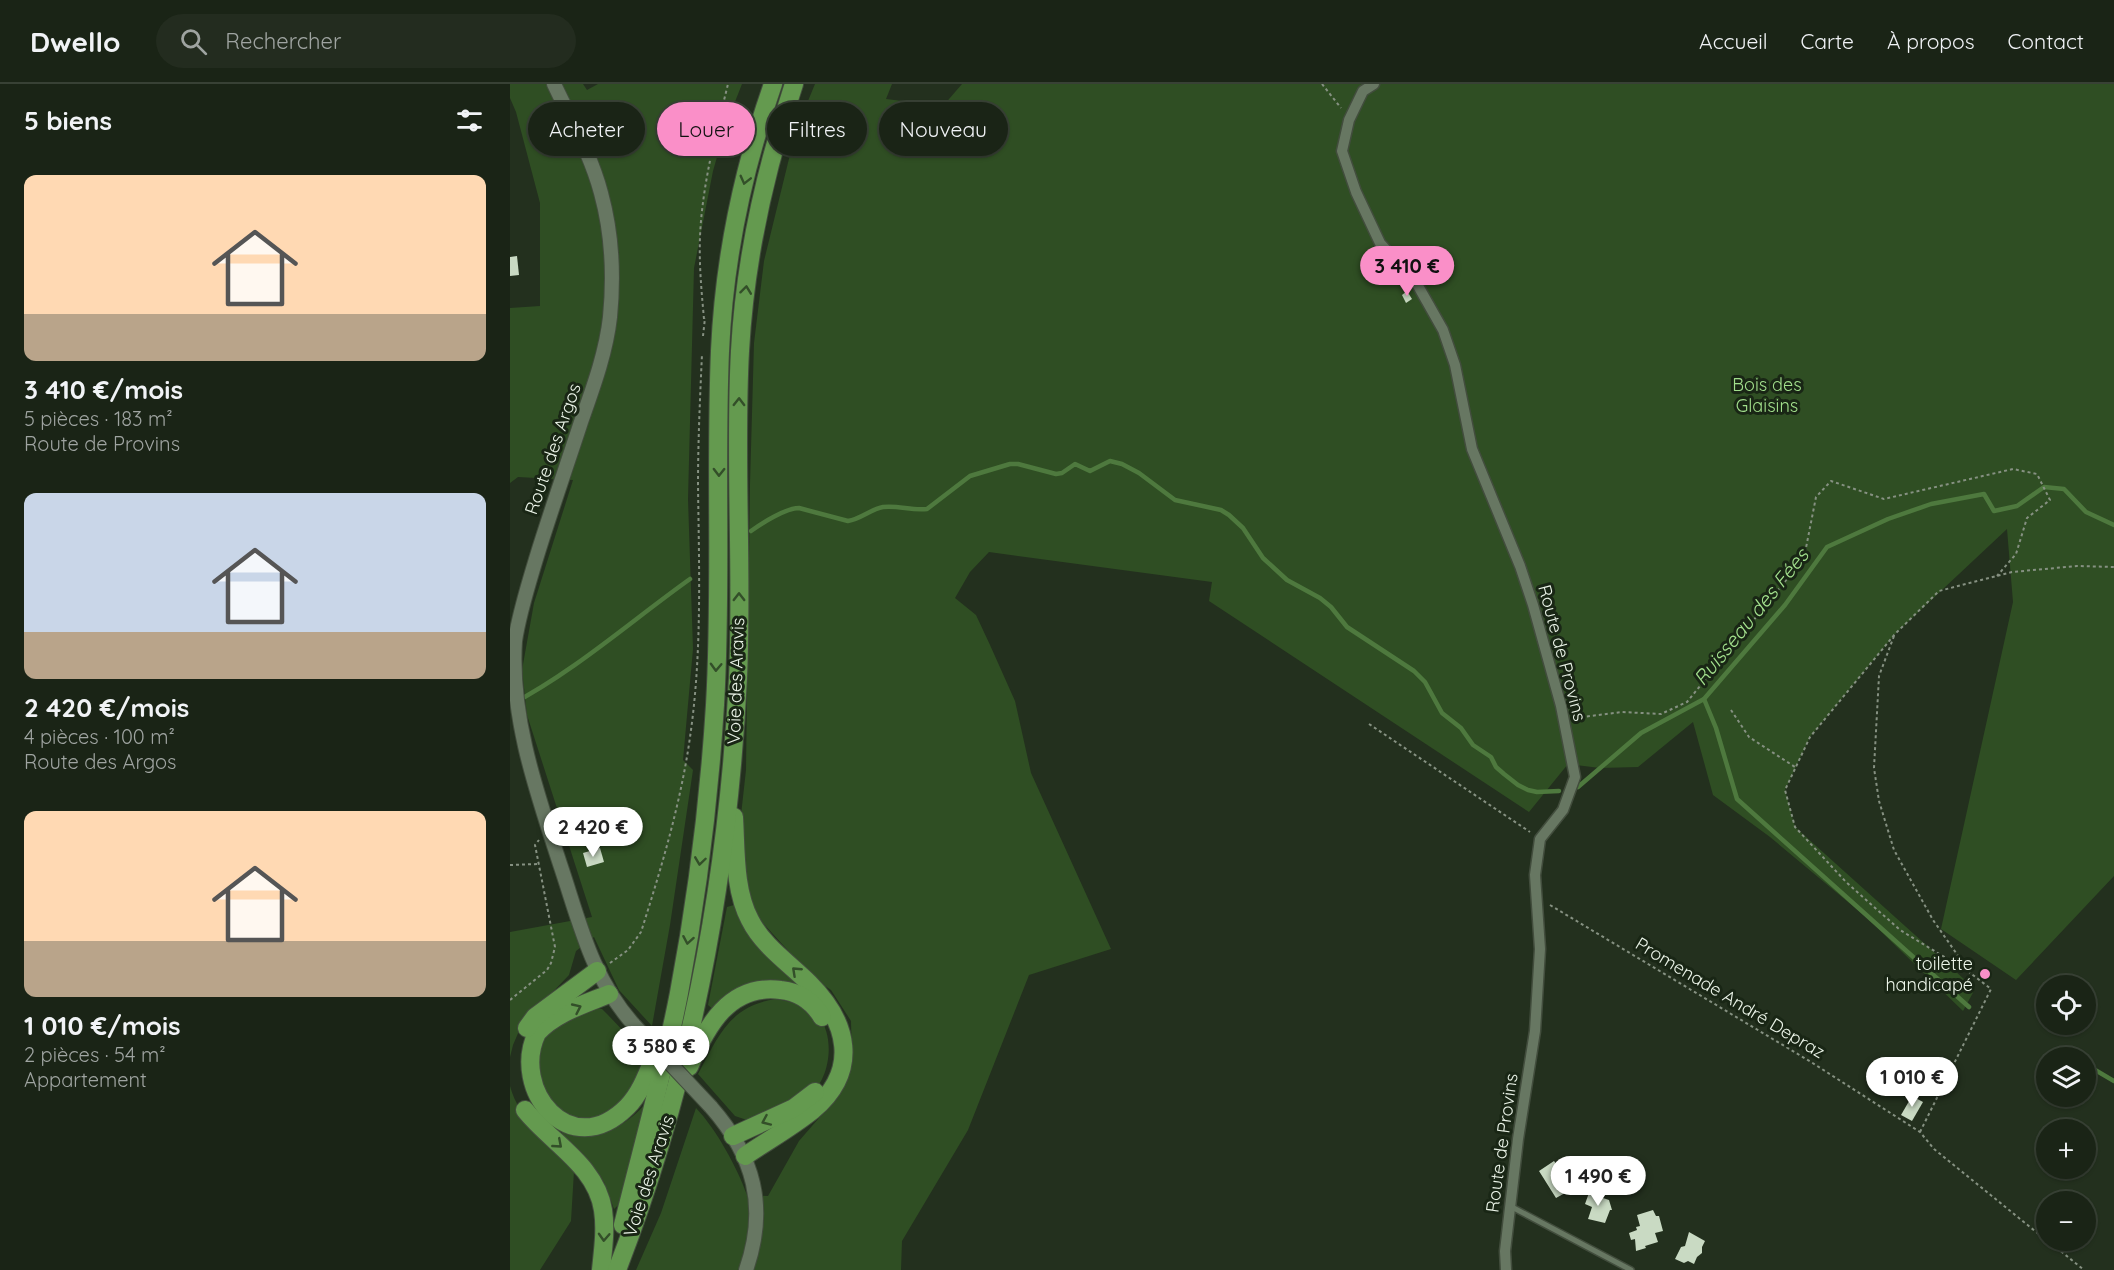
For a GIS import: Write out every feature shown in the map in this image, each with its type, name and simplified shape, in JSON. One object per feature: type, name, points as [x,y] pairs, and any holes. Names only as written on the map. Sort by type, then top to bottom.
[{"type":"highway","name":"Voie des Aravis","points":[[612,1270],[679,994],[705,827],[715,705],[720,350],[733,237],[743,189],[773,84]]},
{"type":"highway","name":"Voie des Aravis","points":[[617,1270],[646,1191],[669,1116],[702,975],[714,908],[731,781],[738,677],[738,427],[741,336],[760,201],[778,132],[794,84]]},
{"type":"highway","points":[[731,781],[739,880],[746,914],[766,942],[809,982],[830,1008],[842,1032],[844,1047],[837,1077],[821,1102],[794,1124],[745,1156]]},
{"type":"highway","points":[[514,1056],[522,1035],[536,1017],[597,971]]},
{"type":"highway","points":[[669,1116],[704,1036],[726,1007],[756,990],[778,989],[801,996],[814,1006],[828,1029],[832,1054],[827,1072],[818,1088],[806,1101],[733,1136]]},
{"type":"highway","points":[[609,994],[574,1008],[551,1021],[535,1035],[527,1048],[522,1069],[525,1090],[536,1108],[557,1123],[574,1127],[595,1125],[610,1120],[628,1106],[647,1074],[679,994]]},
{"type":"highway","points":[[516,1094],[530,1116],[579,1162],[594,1185],[602,1204],[604,1218],[601,1270]]},
{"type":"street","name":"Route des Argos","points":[[554,84],[593,166],[602,195],[611,248],[610,319],[598,373],[526,592],[515,642],[514,722],[597,971],[609,994],[634,1025],[711,1107],[745,1156],[755,1194],[756,1212],[746,1270]]},
{"type":"street","name":"Route de Provins","points":[[1374,84],[1364,91],[1350,120],[1342,152],[1356,192],[1380,243],[1417,284],[1443,330],[1455,365],[1472,449],[1520,566],[1564,719],[1575,777],[1563,810],[1540,838],[1535,875],[1540,949],[1535,1031],[1510,1206],[1505,1251],[1506,1270]]},
{"type":"lane","points":[[1510,1206],[1631,1270]]},
{"type":"path","points":[[597,971],[628,950],[640,932],[681,795],[692,729],[696,679],[699,416],[704,321],[700,268],[703,202],[708,167],[729,84]]},
{"type":"path","points":[[1322,84],[1350,120]]},
{"type":"path","points":[[1564,719],[1622,712],[1661,714],[1687,702],[1804,558],[1816,497],[1831,481],[1884,499],[2013,470],[2037,474],[2050,500],[2027,518],[2016,554],[1997,576]]},
{"type":"path","points":[[1920,1132],[1991,989],[1969,972],[1900,930],[1846,882],[1795,827],[1785,790],[1810,737],[1895,634],[1940,591],[2012,572],[2077,566],[2114,567]]},
{"type":"path","points":[[1895,634],[1879,676],[1874,768],[1879,801],[1894,850],[1933,920],[1969,972]]},
{"type":"path","points":[[1731,710],[1749,737],[1795,767]]},
{"type":"path","points":[[1369,724],[1540,838]]},
{"type":"path","points":[[510,1000],[547,970],[554,956],[555,947],[535,845],[549,829]]},
{"type":"path","points":[[510,865],[538,864]]},
{"type":"path","name":"Promenade André Depraz","points":[[1536,897],[1811,1062],[1920,1132],[1934,1149],[2036,1231]]},
{"type":"path","name":"Promenade André Depraz","points":[[2061,1251],[2084,1270]]},
{"type":"green space","points":[[510,84],[583,84],[587,90],[598,84],[742,84],[735,102],[657,102],[657,156],[717,156],[694,268],[688,499],[693,649],[683,760],[693,770],[670,925],[652,1026],[619,990],[594,937],[576,951],[569,975],[522,1024],[510,1057],[510,932],[592,917],[527,715],[522,670],[534,603],[573,480],[518,477],[510,483],[510,308],[540,306],[540,203],[516,112],[510,98]]},
{"type":"green space","name":"Bois des Glaisins","points":[[815,84],[892,84],[886,99],[910,102],[879,102],[879,156],[1008,156],[1008,102],[946,102],[962,84],[2114,84],[2114,876],[2016,980],[1941,929],[2013,602],[2007,529],[1895,634],[1810,737],[1785,790],[1795,827],[1975,989],[1963,1011],[1866,917],[1770,837],[1713,795],[1693,722],[1638,767],[1600,768],[1568,764],[1529,812],[1209,601],[1212,582],[989,552],[970,572],[955,598],[976,615],[1015,701],[1031,773],[1111,949],[1029,975],[968,1130],[902,1241],[901,1270],[636,1270],[661,1213],[696,1108],[725,1149],[747,1195],[768,1196],[799,1141],[838,1096],[852,1063],[851,1021],[831,990],[812,977],[762,922],[746,895],[741,815],[746,770],[754,343],[764,261],[790,156],[867,156],[867,102],[808,102]]},
{"type":"green space","points":[[734,905],[782,964],[797,987],[715,1011],[708,1005],[727,907]]},
{"type":"green space","points":[[776,999],[807,1007],[822,1021],[829,1044],[826,1068],[816,1089],[808,1096],[747,1120],[735,1116],[698,1074],[719,1036],[736,1016],[747,1008]]},
{"type":"green space","points":[[592,1007],[602,1009],[651,1060],[629,1100],[592,1123],[555,1118],[530,1055],[537,1038]]},
{"type":"green space","points":[[510,1086],[514,1098],[528,1121],[574,1171],[571,1221],[540,1270],[510,1270]]},
{"type":"green space","points":[[646,1103],[625,1199],[614,1209],[604,1182],[596,1171],[563,1140],[562,1132],[586,1134],[608,1130],[628,1120]]},
{"type":"building","points":[[517,256],[519,275],[510,276],[510,257]]},
{"type":"building","points":[[1407,291],[1412,299],[1406,303],[1402,295]]},
{"type":"building","points":[[600,848],[604,862],[587,867],[583,853]]},
{"type":"building","name":"toilette handicapé","points":[[1984,969],[1989,972],[1985,979],[1980,976]]},
{"type":"building","points":[[1912,1096],[1923,1102],[1912,1121],[1901,1115]]},
{"type":"building","points":[[1554,1161],[1569,1180],[1570,1186],[1563,1190],[1565,1193],[1556,1198],[1539,1171]]},
{"type":"building","points":[[1590,1190],[1598,1193],[1597,1196],[1609,1200],[1612,1210],[1605,1223],[1588,1219],[1592,1207],[1585,1204]]},
{"type":"building","points":[[1653,1210],[1656,1216],[1659,1216],[1663,1231],[1655,1233],[1658,1242],[1636,1251],[1635,1239],[1631,1240],[1629,1233],[1640,1226],[1637,1215]]},
{"type":"building","points":[[1689,1232],[1705,1241],[1702,1253],[1694,1264],[1675,1259],[1681,1247],[1685,1246]]},
{"type":"waterway","points":[[751,531],[774,516],[799,508],[848,521],[883,507],[927,509],[970,476],[1010,464],[1056,474],[1062,473],[1075,464],[1090,471],[1110,461],[1122,464],[1139,473],[1175,500],[1221,510],[1229,515],[1243,528],[1263,558],[1287,580],[1320,598],[1331,607],[1347,627],[1414,671],[1425,682],[1442,713],[1461,728],[1473,745],[1491,757],[1496,767],[1504,774],[1528,790],[1559,791]]},
{"type":"waterway","name":"Ruisseau des Fées","points":[[1578,787],[1641,733],[1704,699],[1785,605],[1827,547],[1888,519],[1931,504],[1984,494],[1994,511],[2017,506],[2044,487],[2064,489],[2086,512],[2114,525]]},
{"type":"waterway","points":[[510,705],[580,661],[690,579]]},
{"type":"waterway","points":[[1704,699],[1716,728],[1737,799],[1969,1007]]},
{"type":"waterway","points":[[2096,1070],[2114,1081]]},
{"type":"place","name":"toilette handicapé","points":[[1985,974]]}]
